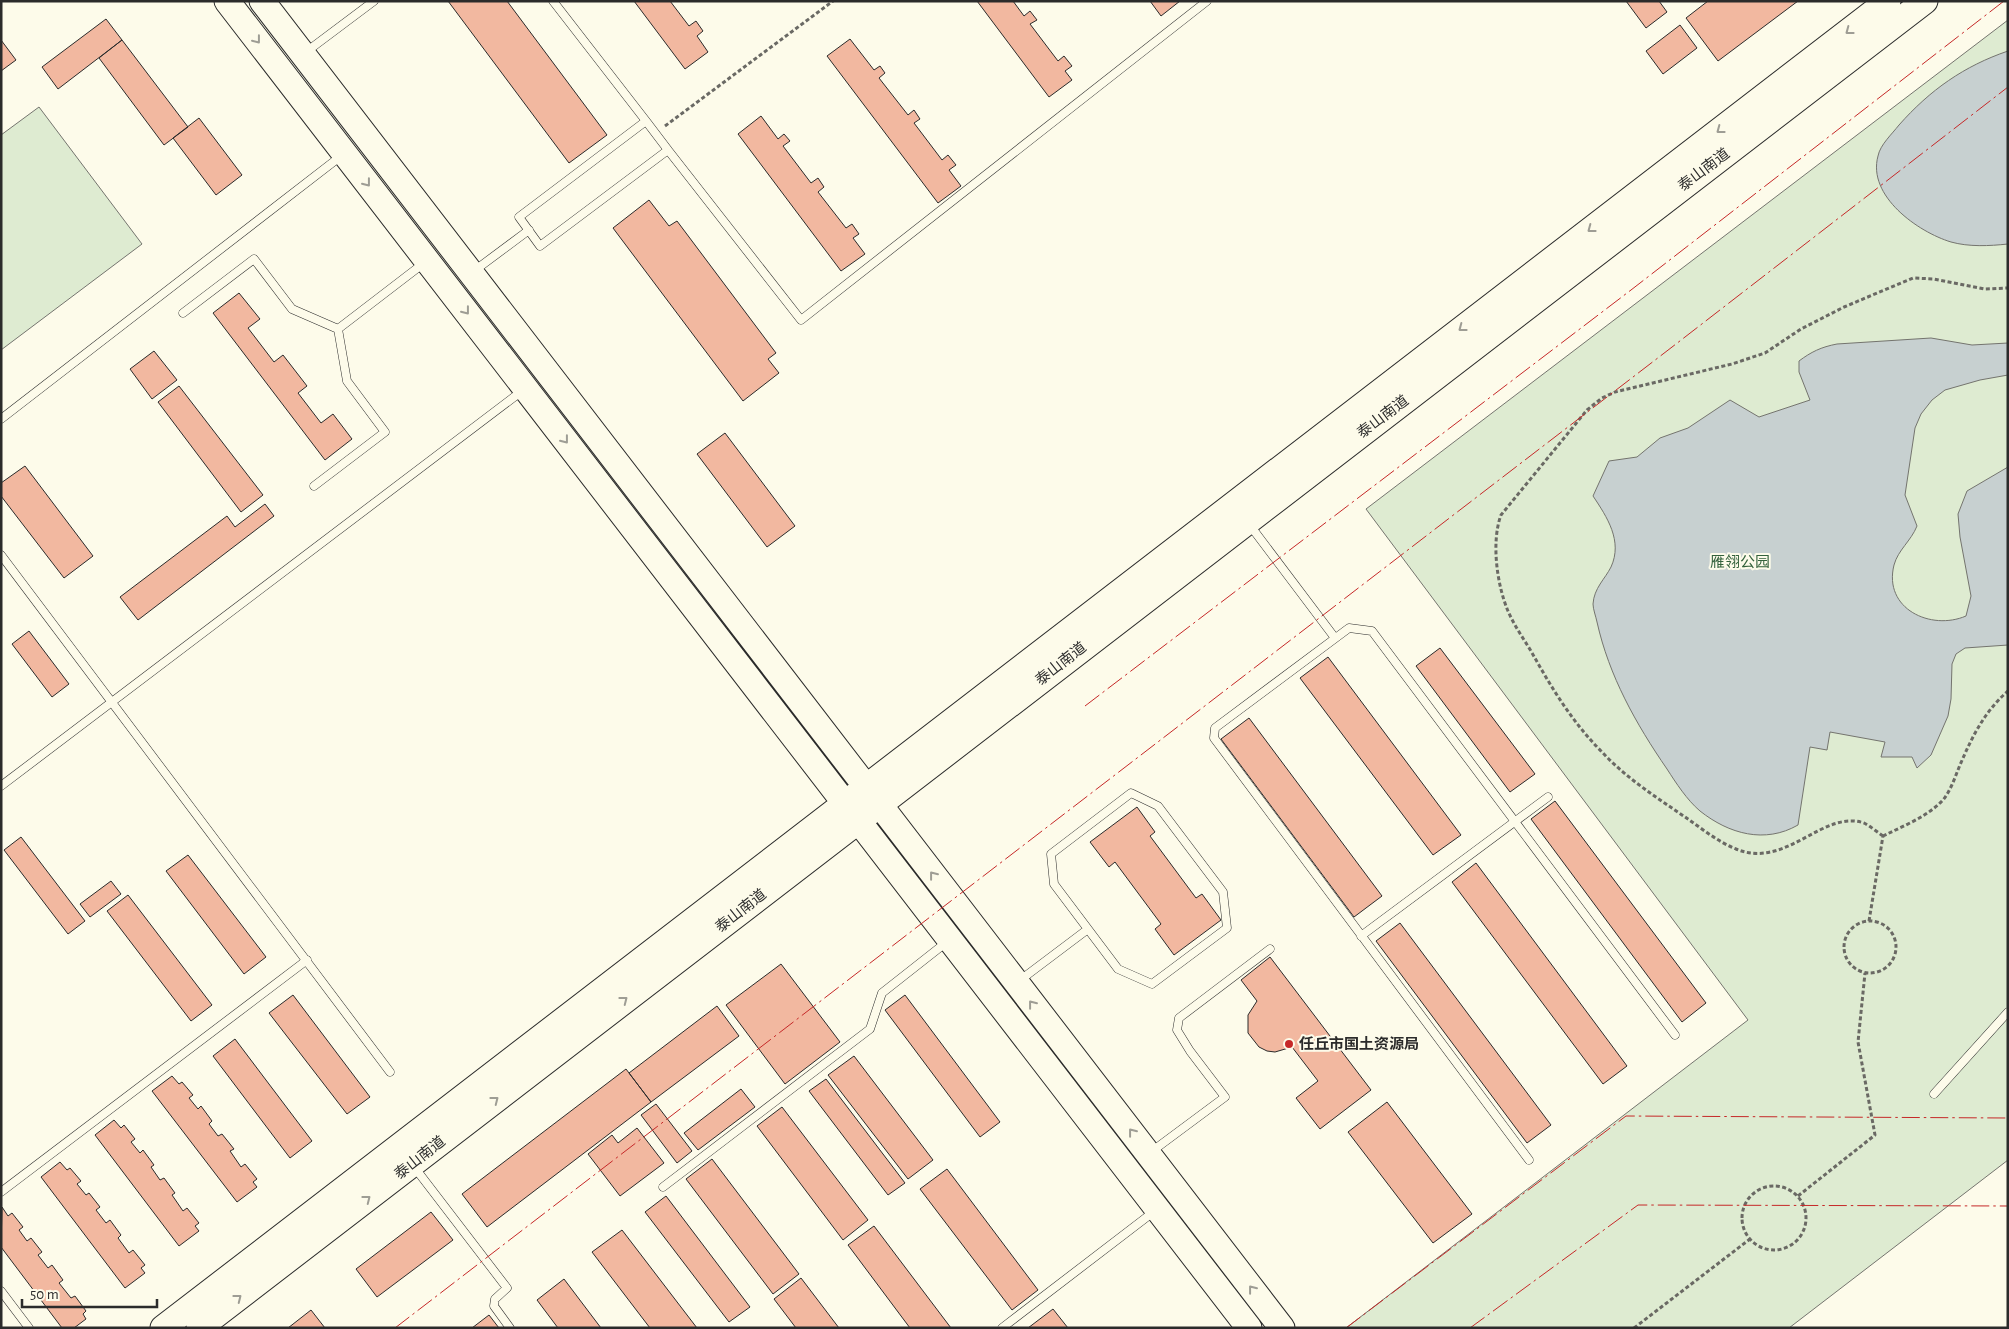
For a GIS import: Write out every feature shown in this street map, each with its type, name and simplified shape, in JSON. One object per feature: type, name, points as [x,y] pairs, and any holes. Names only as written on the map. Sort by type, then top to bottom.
[{"type":"main road","points":[[227,1],[1249,1328]]},
{"type":"main road","points":[[262,1],[1282,1328]]},
{"type":"main road","name":"泰山南道","points":[[163,1328],[872,795],[1888,1]]},
{"type":"main road","name":"泰山南道","points":[[872,795],[1247,521],[1924,1]]},
{"type":"main road","name":"泰山南道","points":[[200,1328],[412,1164],[851,811]]},
{"type":"lane","points":[[303,55],[374,1]]},
{"type":"lane","points":[[552,1],[801,320],[1207,1]]},
{"type":"lane","points":[[646,121],[519,217],[540,246],[668,150]]},
{"type":"lane","points":[[1,419],[345,153]]},
{"type":"lane","points":[[471,273],[529,230]]},
{"type":"lane","points":[[183,313],[254,259],[292,309],[338,329]]},
{"type":"lane","points":[[338,329],[427,261]]},
{"type":"lane","points":[[314,486],[385,432],[347,382],[338,329]]},
{"type":"lane","points":[[1,786],[525,388]]},
{"type":"lane","points":[[1247,521],[1335,638]]},
{"type":"lane","points":[[1,555],[390,1072]]},
{"type":"lane","points":[[1529,1160],[1214,738],[1216,728],[1350,628],[1372,631],[1675,1035]]},
{"type":"lane","points":[[1131,793],[1158,806],[1223,892],[1227,928],[1152,984],[1118,969],[1088,929],[1054,884],[1051,854],[1131,793]]},
{"type":"lane","points":[[1361,936],[1548,797]]},
{"type":"lane","points":[[1016,983],[1088,929]]},
{"type":"lane","points":[[662,1187],[870,1029],[882,993],[950,939]]},
{"type":"lane","points":[[1148,1154],[1225,1097],[1177,1030],[1179,1018],[1270,949]]},
{"type":"lane","points":[[1,1192],[307,960]]},
{"type":"lane","points":[[1934,1094],[1978,1042],[2008,1012]]},
{"type":"lane","points":[[412,1164],[507,1288],[495,1299],[494,1306],[510,1328]]},
{"type":"lane","points":[[1002,1328],[1157,1209]]},
{"type":"lane","points":[[1,1291],[29,1328]]},
{"type":"path","points":[[656,133],[833,1]]},
{"type":"path","points":[[1883,836],[1864,823],[1844,823],[1828,827],[1774,852],[1756,856],[1720,841],[1625,775],[1582,730],[1558,698],[1508,611],[1496,555],[1495,531],[1500,515],[1586,410],[1602,398],[1615,392],[1732,364],[1765,353],[1801,330],[1844,307],[1913,278],[1934,279],[1986,289],[2008,288]]},
{"type":"path","points":[[1883,836],[1931,811],[1942,800],[1949,791],[1973,734],[1985,715],[2008,691]]},
{"type":"path","points":[[1869,921],[1883,836]]},
{"type":"path","points":[[1869,921],[1885,926],[1891,932],[1896,949],[1886,968],[1872,973],[1865,973],[1850,965],[1844,949],[1848,933],[1861,923],[1869,921]]},
{"type":"path","points":[[1798,1196],[1875,1135],[1858,1042],[1865,973]]},
{"type":"path","points":[[1772,1186],[1782,1187],[1798,1196],[1806,1214],[1803,1233],[1797,1241],[1782,1249],[1773,1250],[1765,1249],[1750,1239],[1743,1224],[1742,1215],[1748,1199],[1754,1193],[1772,1186]]},
{"type":"path","points":[[1634,1328],[1750,1239]]},
{"type":"green space","name":"雁翎公园","points":[[2008,20],[2008,1160],[1789,1328],[1346,1328],[1748,1020],[1366,509]]},
{"type":"green space","points":[[39,107],[142,244],[1,350],[1,135]]},
{"type":"shaded area","points":[[2008,51],[2008,244],[1979,246],[1951,242],[1924,230],[1910,221],[1888,198],[1880,185],[1877,171],[1879,152],[1899,125],[1936,90],[1962,72]]},
{"type":"shaded area","points":[[1931,338],[1972,345],[2008,343],[2008,375],[1980,380],[1945,390],[1932,400],[1921,414],[1915,428],[1905,495],[1917,526],[1898,555],[1894,565],[1893,580],[1896,594],[1913,613],[1925,618],[1938,621],[1966,616],[1971,596],[1960,537],[1958,514],[1967,491],[2008,467],[2008,645],[1965,648],[1956,654],[1952,664],[1951,699],[1948,716],[1931,755],[1917,768],[1912,757],[1881,757],[1885,742],[1830,732],[1827,750],[1810,747],[1798,825],[1786,831],[1773,834],[1760,835],[1735,831],[1723,826],[1700,811],[1678,786],[1634,717],[1616,680],[1602,642],[1593,604],[1598,588],[1611,567],[1615,548],[1614,539],[1608,521],[1593,496],[1609,461],[1637,457],[1660,438],[1688,428],[1730,400],[1759,417],[1810,400],[1799,372],[1799,361],[1816,350],[1837,344]]},
{"type":"building","points":[[448,1],[507,1],[607,135],[569,163]]},
{"type":"building","points":[[634,1],[670,1],[689,26],[696,21],[703,31],[697,36],[708,52],[685,69]]},
{"type":"building","points":[[977,1],[1013,1],[1024,16],[1030,11],[1037,20],[1030,24],[1058,61],[1064,56],[1072,66],[1065,71],[1072,80],[1049,97]]},
{"type":"building","points":[[1150,1],[1180,1],[1161,16]]},
{"type":"building","points":[[1626,1],[1659,1],[1667,12],[1646,28]]},
{"type":"building","points":[[1708,1],[1798,1],[1718,61],[1686,18]]},
{"type":"building","points":[[106,19],[122,40],[58,89],[42,67]]},
{"type":"building","points":[[1680,25],[1697,48],[1663,74],[1646,51]]},
{"type":"building","points":[[850,39],[874,70],[880,66],[885,73],[879,78],[908,115],[914,110],[920,119],[914,123],[942,160],[948,155],[956,165],[949,170],[961,186],[938,203],[827,56]]},
{"type":"building","points":[[1,40],[16,60],[1,71]]},
{"type":"building","points":[[122,40],[188,127],[164,145],[99,58]]},
{"type":"building","points":[[761,116],[778,139],[784,134],[790,141],[783,146],[811,183],[818,178],[824,187],[818,192],[846,228],[852,224],[859,234],[853,238],[865,254],[841,271],[738,134]]},
{"type":"building","points":[[199,118],[242,175],[216,195],[173,138]]},
{"type":"building","points":[[649,200],[669,226],[677,221],[776,353],[768,359],[779,373],[743,401],[613,228]]},
{"type":"building","points":[[239,293],[260,319],[248,328],[274,362],[283,355],[307,386],[298,393],[321,423],[333,414],[352,439],[325,460],[213,313]]},
{"type":"building","points":[[154,351],[177,380],[152,399],[130,369]]},
{"type":"building","points":[[179,386],[263,495],[241,512],[158,402]]},
{"type":"building","points":[[725,433],[795,526],[767,547],[697,454]]},
{"type":"building","points":[[25,466],[93,556],[64,578],[1,496],[1,483]]},
{"type":"building","points":[[265,504],[274,516],[138,620],[120,597],[227,516],[235,527]]},
{"type":"building","points":[[29,631],[69,684],[52,697],[12,644]]},
{"type":"building","points":[[1440,648],[1535,774],[1510,792],[1416,666]]},
{"type":"building","points":[[1328,657],[1461,835],[1433,855],[1300,678]]},
{"type":"building","points":[[1249,718],[1382,896],[1354,917],[1221,739]]},
{"type":"building","points":[[1555,801],[1706,1003],[1682,1022],[1531,819]]},
{"type":"building","points":[[1137,807],[1155,832],[1150,836],[1196,898],[1202,894],[1221,920],[1174,955],[1155,929],[1161,924],[1115,862],[1109,867],[1090,842]]},
{"type":"building","points":[[21,837],[85,921],[68,934],[4,850]]},
{"type":"building","points":[[188,855],[266,957],[244,974],[166,871]]},
{"type":"building","points":[[1476,863],[1627,1066],[1603,1084],[1452,882]]},
{"type":"building","points":[[111,881],[121,894],[90,917],[80,904]]},
{"type":"building","points":[[128,895],[212,1005],[191,1021],[107,911]]},
{"type":"building","points":[[1400,923],[1551,1125],[1527,1143],[1376,941]]},
{"type":"building","points":[[1270,957],[1371,1090],[1320,1129],[1296,1098],[1318,1081],[1292,1047],[1275,1052],[1267,1051],[1259,1047],[1248,1033],[1248,1015],[1257,1001],[1241,980]]},
{"type":"building","points":[[781,964],[840,1042],[785,1084],[726,1005]]},
{"type":"building","points":[[293,995],[370,1097],[347,1114],[269,1013]]},
{"type":"building","points":[[905,995],[1000,1122],[980,1137],[885,1010]]},
{"type":"building","points":[[717,1006],[739,1036],[651,1102],[629,1073]]},
{"type":"building","points":[[235,1039],[312,1141],[290,1158],[213,1056]]},
{"type":"building","points":[[854,1056],[933,1160],[908,1179],[828,1075]]},
{"type":"building","points":[[626,1069],[651,1102],[487,1227],[462,1194]]},
{"type":"building","points":[[172,1076],[179,1084],[182,1082],[193,1095],[189,1098],[198,1109],[201,1106],[212,1121],[209,1124],[218,1136],[222,1134],[234,1149],[230,1151],[241,1167],[245,1164],[257,1179],[253,1182],[257,1187],[237,1202],[152,1091]]},
{"type":"building","points":[[826,1079],[905,1183],[888,1195],[809,1091]]},
{"type":"building","points":[[741,1089],[755,1107],[698,1150],[684,1133]]},
{"type":"building","points":[[1387,1102],[1472,1214],[1433,1243],[1348,1132]]},
{"type":"building","points":[[656,1104],[692,1151],[677,1163],[641,1115]]},
{"type":"building","points":[[782,1107],[868,1220],[843,1240],[757,1126]]},
{"type":"building","points":[[114,1120],[121,1128],[124,1125],[135,1139],[131,1142],[140,1153],[143,1150],[154,1165],[151,1167],[160,1180],[164,1178],[175,1193],[172,1195],[183,1211],[187,1208],[199,1223],[195,1226],[199,1231],[179,1246],[95,1135]]},
{"type":"building","points":[[637,1128],[664,1163],[620,1196],[588,1154],[612,1135],[618,1143]]},
{"type":"building","points":[[712,1159],[799,1274],[773,1294],[686,1179]]},
{"type":"building","points":[[60,1162],[67,1170],[70,1168],[81,1181],[77,1184],[86,1195],[89,1193],[100,1207],[96,1210],[106,1223],[110,1220],[121,1235],[118,1238],[129,1253],[133,1250],[145,1265],[141,1268],[145,1273],[125,1288],[41,1177]]},
{"type":"building","points":[[947,1169],[1038,1290],[1012,1310],[920,1189]]},
{"type":"building","points":[[666,1196],[750,1307],[729,1322],[645,1212]]},
{"type":"building","points":[[2,1207],[8,1216],[12,1213],[23,1227],[19,1230],[27,1241],[31,1238],[42,1252],[38,1255],[48,1268],[52,1265],[63,1280],[59,1283],[71,1298],[75,1296],[86,1311],[83,1314],[86,1319],[74,1328],[62,1328],[1,1247]]},
{"type":"building","points":[[431,1212],[453,1240],[377,1297],[356,1269]]},
{"type":"building","points":[[874,1226],[951,1328],[910,1328],[848,1245]]},
{"type":"building","points":[[622,1230],[697,1328],[650,1328],[592,1252]]},
{"type":"building","points":[[801,1278],[839,1328],[796,1328],[774,1299]]},
{"type":"building","points":[[564,1279],[601,1328],[558,1328],[537,1300]]},
{"type":"building","points":[[1053,1309],[1068,1328],[1028,1328]]},
{"type":"building","points":[[311,1310],[325,1328],[288,1328]]},
{"type":"building","points":[[489,1315],[499,1328],[472,1328]]},
{"type":"power","points":[[1085,706],[1631,290],[2004,1]]},
{"type":"power","points":[[395,1328],[2008,87]]},
{"type":"power","points":[[1346,1328],[1626,1116],[2008,1118]]},
{"type":"power","points":[[1470,1328],[1638,1205],[2008,1206]]},
{"type":"place","name":"任丘市国土资源局","points":[[1289,1044]]}]
